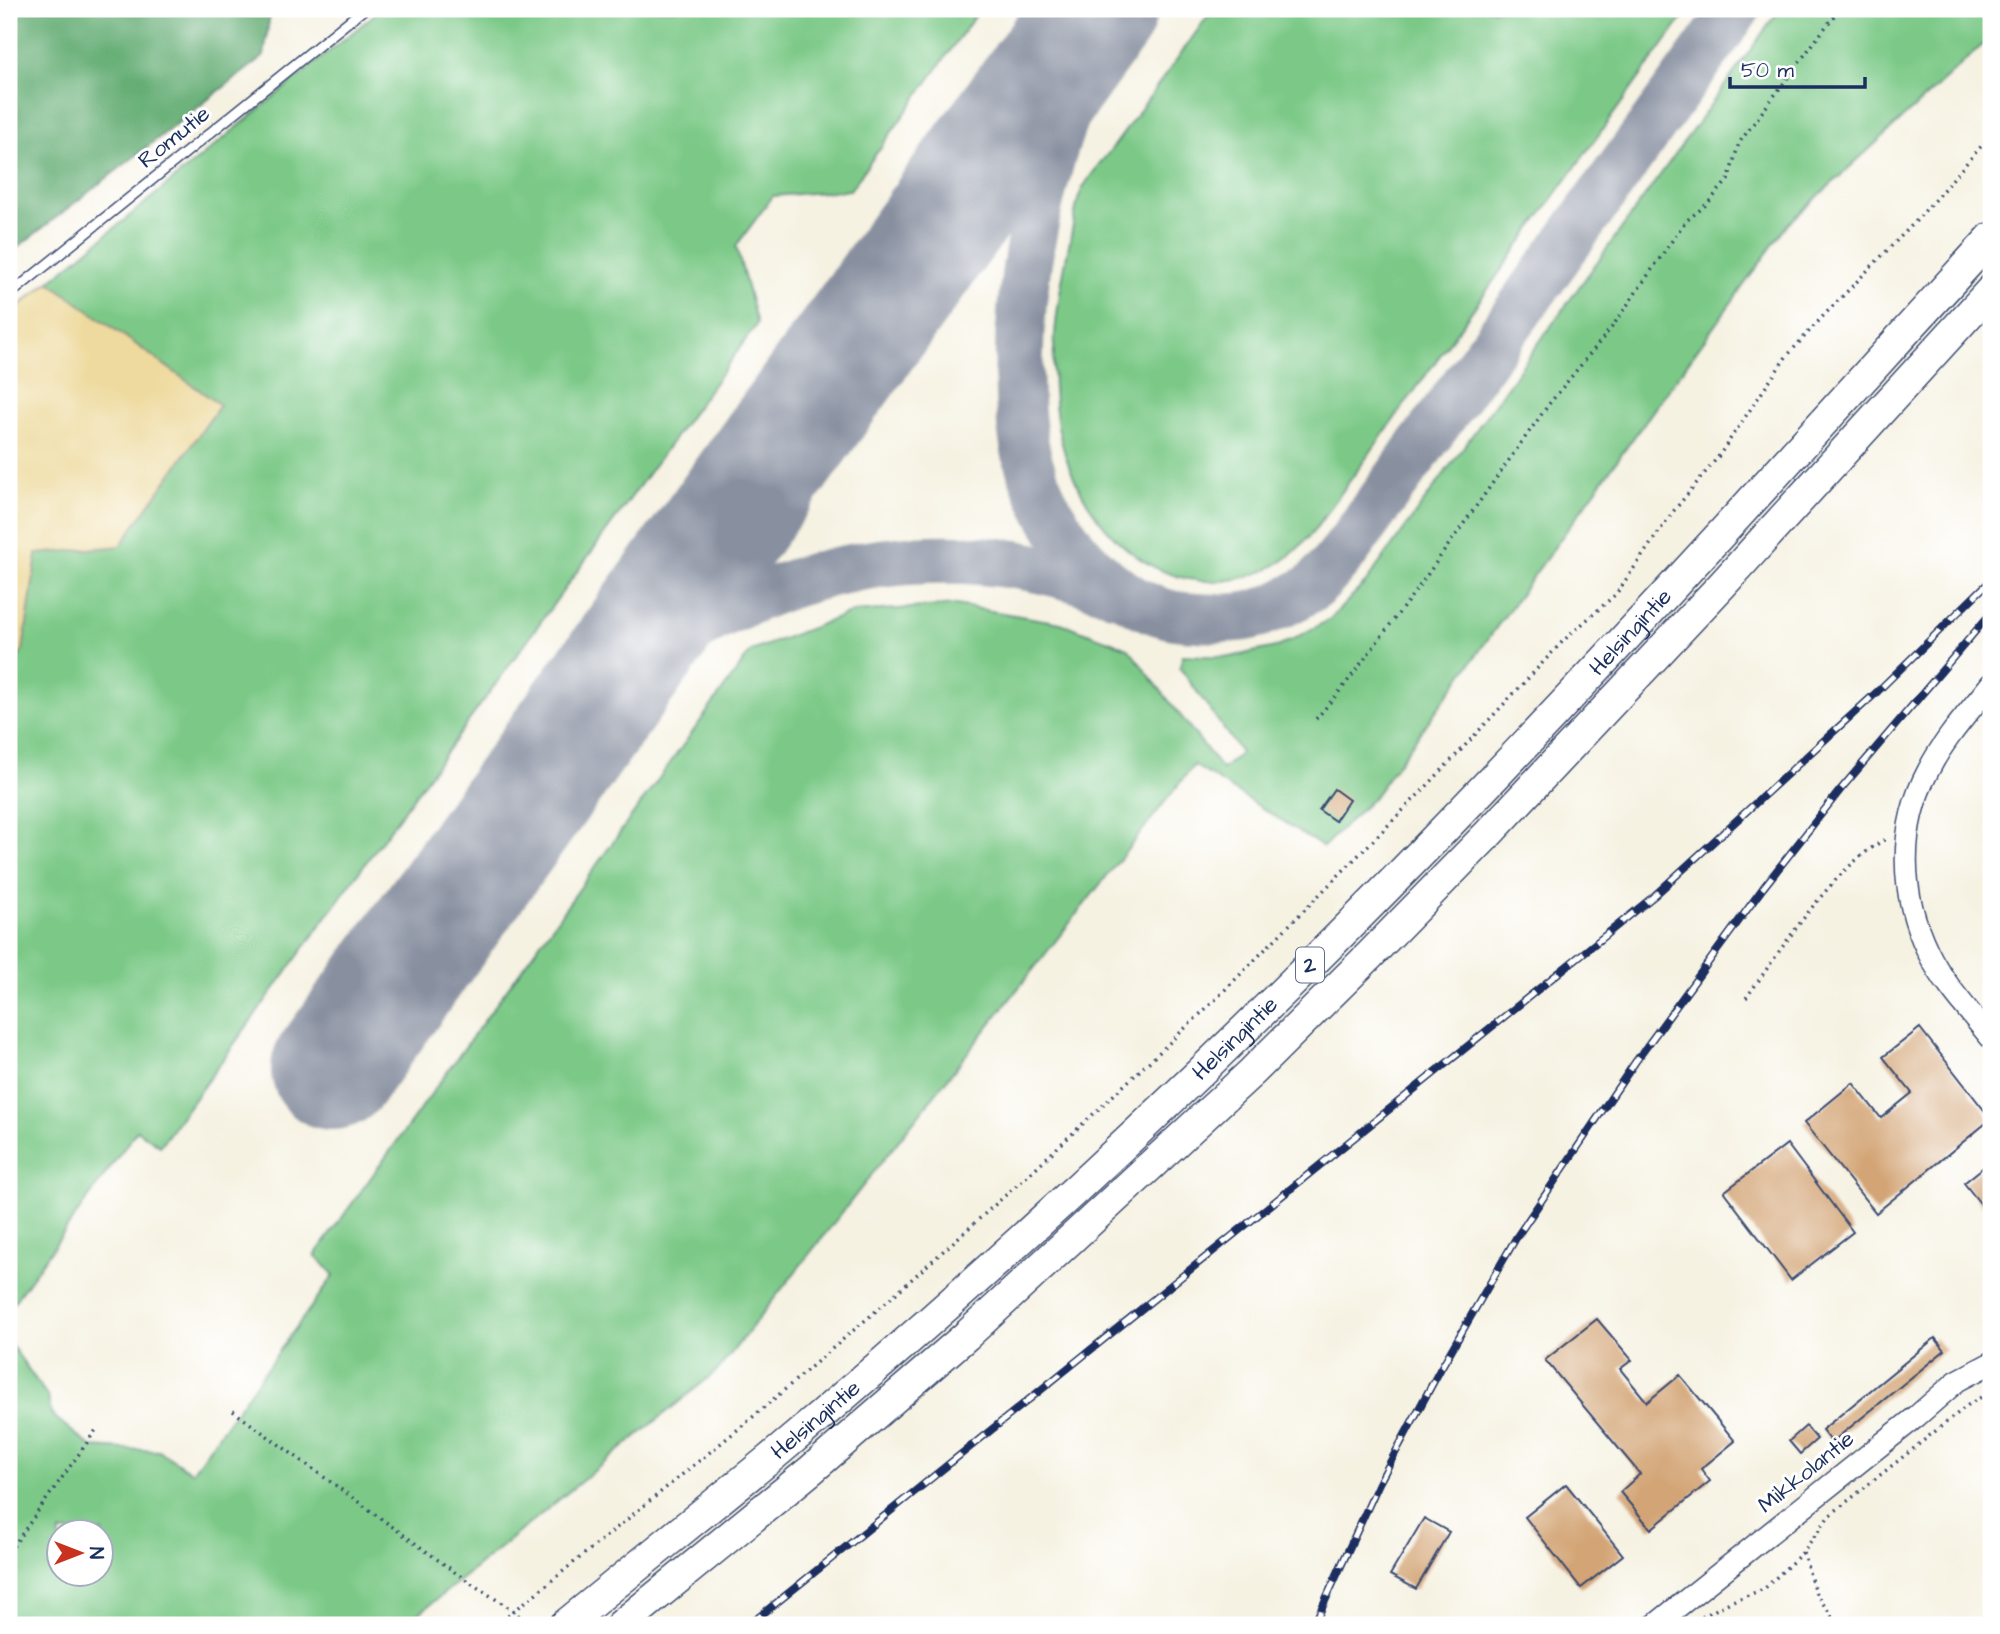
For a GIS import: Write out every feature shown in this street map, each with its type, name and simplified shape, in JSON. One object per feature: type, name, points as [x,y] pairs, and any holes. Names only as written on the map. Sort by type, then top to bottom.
[{"type":"highway","name":"Helsingintie","points":[[565,1625],[768,1460],[930,1320],[1061,1202],[1292,982],[1575,693],[1991,238]]},
{"type":"highway","name":"Helsingintie","points":[[621,1625],[811,1470],[966,1336],[1252,1072],[1488,834],[1722,584],[1991,289]]},
{"type":"street","points":[[1991,684],[1948,739],[1928,771],[1910,815],[1907,834],[1907,888],[1928,953],[1991,1038]]},
{"type":"street","name":"Mikkolantie","points":[[1655,1625],[1906,1425],[1957,1381],[1991,1363]]},
{"type":"lane","name":"Romutie","points":[[9,295],[364,9]]},
{"type":"path","points":[[1316,719],[1390,625],[1549,404],[1612,327],[1685,222],[1707,204],[1728,180],[1739,143],[1839,9]]},
{"type":"path","points":[[497,1625],[747,1422],[876,1311],[1026,1177],[1213,1002],[1429,784],[1563,641],[1616,594],[1672,513],[1718,457],[1786,357],[1916,220],[1991,135]]},
{"type":"path","points":[[1746,998],[1844,870],[1870,847],[1889,838],[1907,834]]},
{"type":"path","points":[[1688,1625],[1730,1602],[1764,1588],[1803,1552],[1829,1516],[1968,1405],[1991,1391]]},
{"type":"path","points":[[233,1411],[463,1578],[514,1611],[529,1625]]},
{"type":"path","points":[[9,1552],[96,1430]]},
{"type":"path","points":[[1803,1552],[1815,1592],[1838,1625]]},
{"type":"green space","points":[[9,9],[175,9],[270,13],[264,56],[9,254]]},
{"type":"green space","points":[[381,9],[980,9],[850,190],[773,196],[736,246],[757,324],[160,1146],[137,1130],[9,1309],[9,671],[23,650],[37,554],[120,546],[220,405],[49,282]]},
{"type":"green space","points":[[1213,9],[1689,9],[1313,532],[1294,552],[1268,569],[1238,579],[1222,581],[1192,580],[1165,572],[1140,559],[1098,519],[1082,494],[1061,440],[1056,415],[1053,363],[1057,311],[1080,194]]},
{"type":"green space","points":[[1780,9],[1991,9],[1991,37],[1788,224],[1373,798],[1323,847],[1194,765],[718,1370],[405,1625],[9,1625],[9,1342],[48,1397],[51,1414],[91,1447],[159,1451],[192,1472],[334,1275],[315,1255],[751,651],[853,612],[956,605],[1061,623],[1128,648],[1222,769],[1241,753],[1180,668],[1183,655],[1230,657],[1280,646],[1329,620],[1366,582]]},
{"type":"sand","points":[[49,282],[220,405],[120,546],[37,554],[23,650],[9,671],[9,314]]},
{"type":"building","points":[[1334,789],[1349,800],[1335,821],[1319,810]]},
{"type":"building","points":[[1920,1028],[1991,1119],[1876,1213],[1804,1123],[1853,1083],[1881,1118],[1912,1093],[1883,1057]]},
{"type":"building","points":[[1787,1144],[1853,1232],[1791,1280],[1724,1192]]},
{"type":"building","points":[[1991,1161],[1991,1217],[1964,1183]]},
{"type":"building","points":[[1597,1319],[1632,1360],[1620,1369],[1647,1402],[1680,1375],[1735,1441],[1701,1469],[1710,1481],[1651,1529],[1620,1492],[1640,1474],[1545,1360]]},
{"type":"building","points":[[1935,1338],[1945,1350],[1832,1442],[1822,1430]]},
{"type":"building","points":[[1806,1426],[1817,1439],[1800,1454],[1789,1441]]},
{"type":"building","points":[[1566,1484],[1623,1555],[1581,1588],[1525,1517]]},
{"type":"building","points":[[1424,1518],[1449,1532],[1416,1589],[1390,1575]]},
{"type":"taxiway","points":[[1110,9],[1090,51],[1057,137],[1034,227],[1021,319],[1019,390],[1024,440],[1033,477],[1051,515],[1066,539],[1095,571],[1118,590],[1145,606],[1173,615],[1218,618],[1243,617],[1281,605],[1312,587],[1335,563],[1736,9]]},
{"type":"taxiway","points":[[576,730],[641,667],[712,618],[790,585],[835,572],[882,563],[976,560],[1024,566],[1115,592]]},
{"type":"runway","points":[[332,1069],[1096,9]]},
{"type":"railway","points":[[749,1625],[1654,896],[1877,692],[1991,580]]},
{"type":"railway","points":[[1314,1625],[1379,1483],[1516,1238],[1636,1061],[1763,888],[1841,789],[1991,613]]}]
